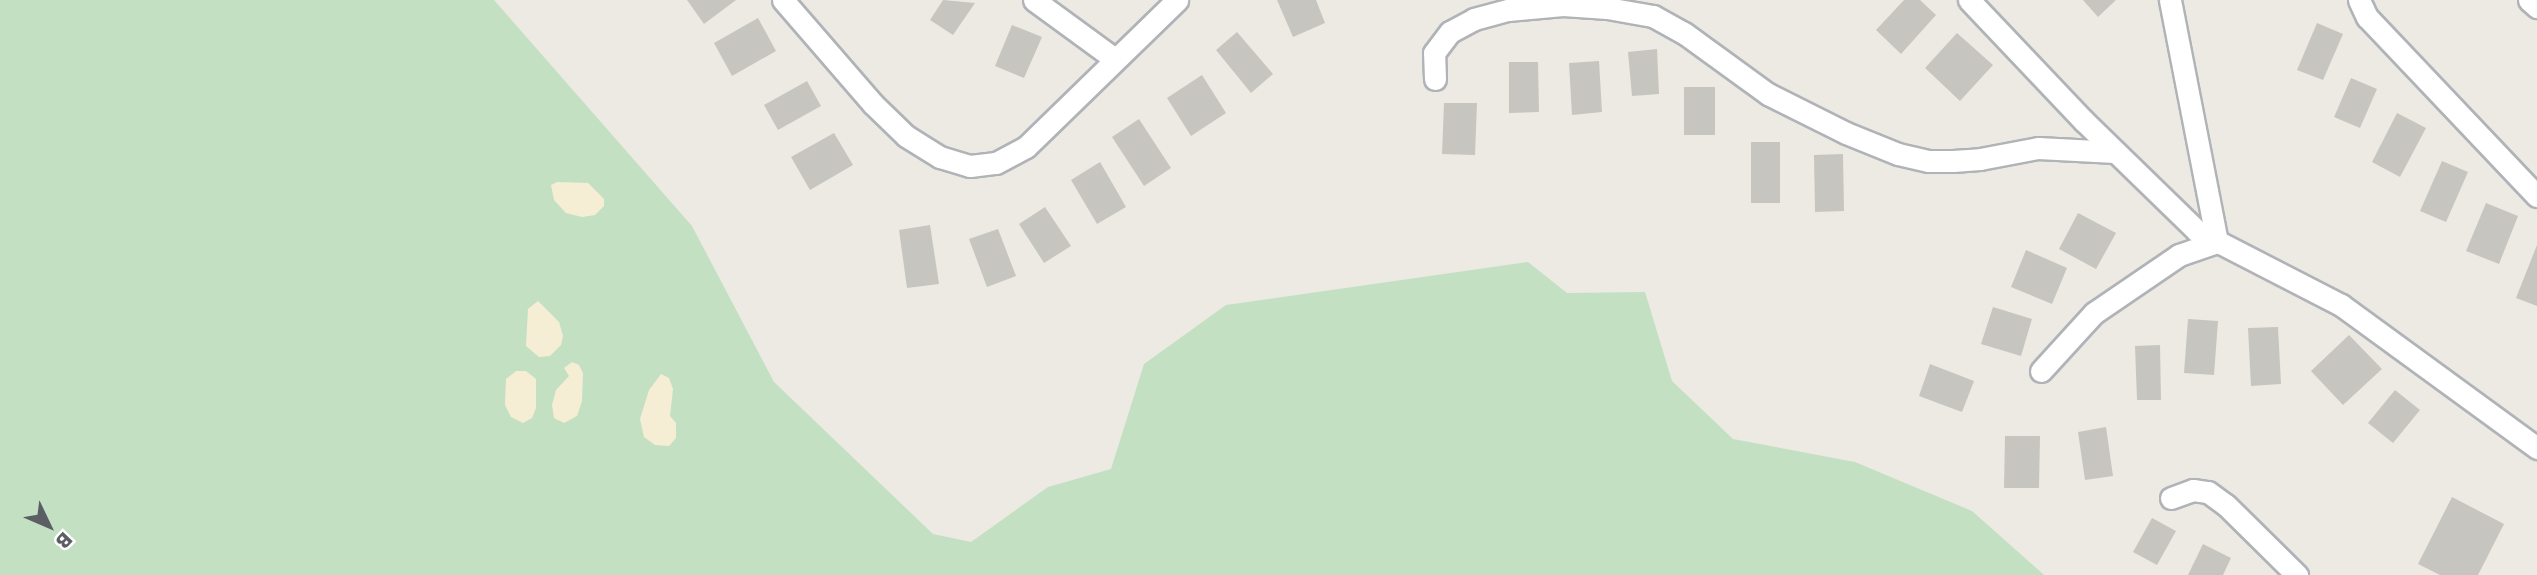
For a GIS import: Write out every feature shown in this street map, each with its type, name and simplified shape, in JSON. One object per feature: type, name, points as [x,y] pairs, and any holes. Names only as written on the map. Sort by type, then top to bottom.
[{"type":"street","points":[[783,0],[873,104],[906,136],[940,157],[970,166],[996,163],[1026,147],[1177,0]]},
{"type":"street","points":[[1034,0],[1115,59]]},
{"type":"street","points":[[1969,0],[2177,213],[2217,242],[2341,305],[2537,448]]},
{"type":"street","points":[[2170,0],[2217,242]]},
{"type":"street","points":[[2359,0],[2367,17],[2537,196]]},
{"type":"street","points":[[2529,0],[2537,7]]},
{"type":"street","points":[[1435,79],[1434,53],[1450,32],[1474,19],[1508,10],[1563,5],[1607,8],[1654,16],[1684,33],[1768,94],[1846,133],[1898,154],[1928,161],[1953,161],[1980,159],[2038,148],[2115,152]]},
{"type":"street","points":[[2041,371],[2094,313],[2179,255],[2217,242]]},
{"type":"street","points":[[2171,498],[2193,490],[2208,492],[2297,575]]},
{"type":"green space","points":[[0,0],[494,0],[692,226],[774,382],[933,534],[971,542],[1048,487],[1111,469],[1144,364],[1226,305],[1528,262],[1567,293],[1645,292],[1672,381],[1733,439],[1855,462],[1972,511],[2044,575],[0,575]]},
{"type":"sand","points":[[557,182],[588,183],[604,199],[604,206],[595,215],[582,217],[566,213],[554,200],[551,185]]},
{"type":"sand","points":[[538,301],[559,322],[563,336],[561,345],[550,356],[539,357],[526,346],[528,309]]},
{"type":"sand","points":[[572,362],[579,365],[583,373],[582,401],[577,416],[564,423],[554,418],[552,405],[556,390],[569,376],[564,368]]},
{"type":"sand","points":[[516,371],[526,371],[536,379],[536,408],[532,418],[523,423],[511,417],[505,405],[506,379]]},
{"type":"sand","points":[[661,374],[669,378],[673,389],[670,416],[676,423],[676,438],[669,446],[655,445],[644,437],[640,419],[649,390]]},
{"type":"building","points":[[687,0],[736,0],[704,24]]},
{"type":"building","points":[[943,0],[975,3],[953,35],[930,20]]},
{"type":"building","points":[[1277,0],[1316,0],[1325,23],[1293,37]]},
{"type":"building","points":[[1904,0],[1920,0],[1936,15],[1901,54],[1876,30]]},
{"type":"building","points":[[2083,0],[2116,0],[2098,17]]},
{"type":"building","points":[[758,18],[776,51],[732,76],[714,43]]},
{"type":"building","points":[[2317,23],[2343,34],[2323,80],[2297,70]]},
{"type":"building","points":[[1012,25],[1042,37],[1024,78],[995,66]]},
{"type":"building","points":[[1237,32],[1273,74],[1251,93],[1216,50]]},
{"type":"building","points":[[1957,33],[1993,65],[1960,101],[1925,68]]},
{"type":"building","points":[[1657,49],[1659,94],[1632,96],[1628,52]]},
{"type":"building","points":[[1599,61],[1602,112],[1572,115],[1569,63]]},
{"type":"building","points":[[1509,62],[1538,62],[1539,112],[1509,113]]},
{"type":"building","points":[[1202,75],[1226,113],[1191,136],[1167,98]]},
{"type":"building","points":[[2351,78],[2377,89],[2360,128],[2334,117]]},
{"type":"building","points":[[807,81],[821,106],[778,130],[764,105]]},
{"type":"building","points":[[1684,87],[1715,87],[1715,135],[1684,135]]},
{"type":"building","points":[[1444,103],[1477,103],[1475,155],[1442,154]]},
{"type":"building","points":[[2397,113],[2426,128],[2400,177],[2372,162]]},
{"type":"building","points":[[1139,119],[1171,168],[1144,186],[1112,137]]},
{"type":"building","points":[[834,133],[853,165],[810,190],[791,157]]},
{"type":"building","points":[[1751,142],[1780,142],[1780,203],[1751,203]]},
{"type":"building","points":[[1843,154],[1844,211],[1815,212],[1814,155]]},
{"type":"building","points":[[2442,161],[2468,172],[2446,222],[2420,211]]},
{"type":"building","points":[[1100,162],[1126,207],[1097,224],[1071,180]]},
{"type":"building","points":[[2486,203],[2518,216],[2499,264],[2466,251]]},
{"type":"building","points":[[1045,207],[1071,246],[1044,263],[1019,224]]},
{"type":"building","points":[[2078,213],[2116,233],[2096,269],[2059,249]]},
{"type":"building","points":[[930,225],[939,284],[907,288],[899,230]]},
{"type":"building","points":[[998,229],[1016,276],[987,287],[969,239]]},
{"type":"building","points":[[2537,245],[2537,306],[2516,298]]},
{"type":"building","points":[[2026,250],[2067,268],[2052,304],[2011,287]]},
{"type":"building","points":[[1993,307],[2032,319],[2021,356],[1981,344]]},
{"type":"building","points":[[2188,319],[2218,321],[2214,375],[2184,373]]},
{"type":"building","points":[[2278,327],[2281,384],[2251,386],[2248,328]]},
{"type":"building","points":[[2349,335],[2382,369],[2343,405],[2311,371]]},
{"type":"building","points":[[2160,345],[2161,400],[2137,400],[2135,346]]},
{"type":"building","points":[[1930,364],[1974,381],[1962,412],[1919,396]]},
{"type":"building","points":[[2395,390],[2420,410],[2393,443],[2368,423]]},
{"type":"building","points":[[2106,427],[2113,476],[2085,480],[2078,432]]},
{"type":"building","points":[[2005,436],[2040,436],[2039,488],[2004,488]]},
{"type":"building","points":[[2452,497],[2504,524],[2478,575],[2440,575],[2418,564]]},
{"type":"building","points":[[2152,518],[2176,531],[2157,565],[2133,552]]},
{"type":"building","points":[[2203,544],[2231,558],[2223,575],[2188,575]]}]
